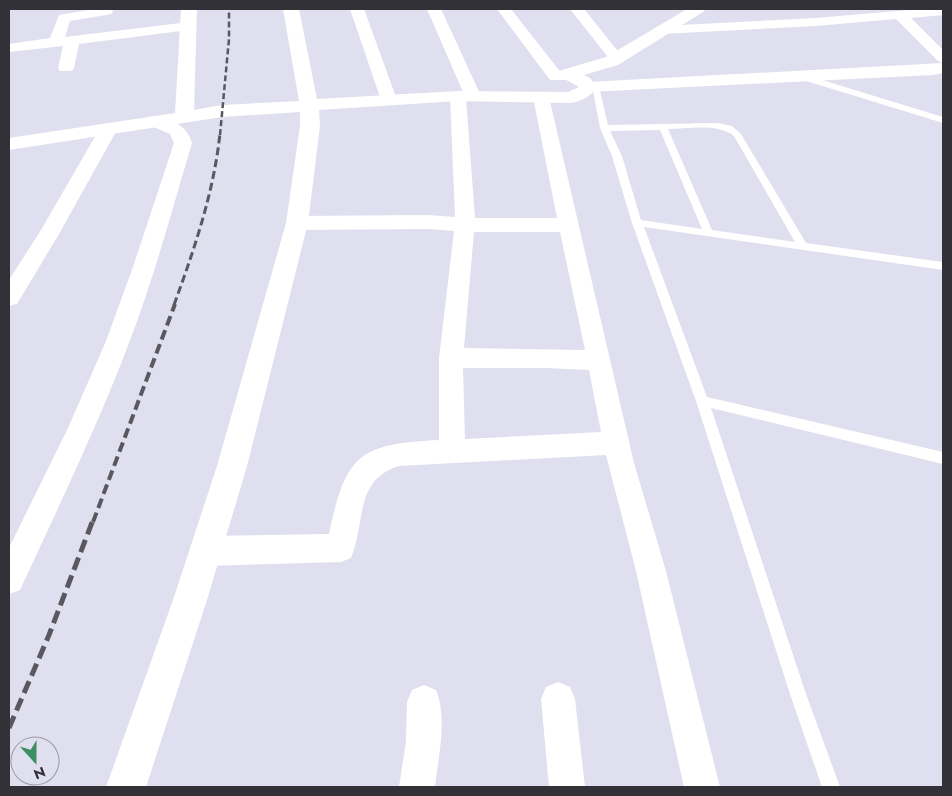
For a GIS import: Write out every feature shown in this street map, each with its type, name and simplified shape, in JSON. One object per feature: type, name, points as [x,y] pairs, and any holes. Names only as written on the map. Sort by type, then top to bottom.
[{"type":"street","points":[[184,116],[188,53],[188,9]]},
{"type":"street","points":[[357,9],[389,100]]},
{"type":"street","points":[[434,9],[472,95],[465,224],[456,290],[451,358],[452,451]]},
{"type":"street","points":[[504,9],[553,86],[569,225],[617,443],[702,787]]},
{"type":"street","points":[[577,9],[614,59]]},
{"type":"street","points":[[553,86],[614,59],[698,9]]},
{"type":"street","points":[[816,22],[844,9]]},
{"type":"street","points":[[56,43],[64,18],[106,11]]},
{"type":"street","points":[[661,30],[816,22],[943,12]]},
{"type":"street","points":[[900,15],[943,58]]},
{"type":"street","points":[[126,787],[232,466],[297,223],[310,126],[309,106],[293,18]]},
{"type":"street","points":[[9,48],[189,26]]},
{"type":"street","points":[[66,68],[72,41]]},
{"type":"street","points":[[589,85],[601,75],[614,59]]},
{"type":"street","points":[[9,144],[222,111],[472,95],[553,86],[578,78],[589,85],[806,78],[943,68]]},
{"type":"street","points":[[9,579],[20,532],[53,489],[118,341],[183,143],[182,136],[175,128],[155,121]]},
{"type":"street","points":[[9,298],[49,234],[109,128]]},
{"type":"street","points":[[297,223],[428,222],[569,225]]},
{"type":"street","points":[[451,358],[547,358],[600,361]]},
{"type":"street","points":[[205,551],[341,548],[353,494],[365,470],[379,460],[399,454],[617,443]]},
{"type":"street","points":[[558,699],[567,787]]},
{"type":"street","points":[[417,787],[423,741],[424,702]]},
{"type":"lane","points":[[806,78],[943,120]]},
{"type":"lane","points":[[589,85],[604,128],[617,156],[637,224],[702,401],[798,694],[831,787]]},
{"type":"lane","points":[[604,128],[717,126],[729,128],[737,134],[802,247]]},
{"type":"lane","points":[[663,127],[709,234]]},
{"type":"lane","points":[[637,224],[943,266]]},
{"type":"lane","points":[[702,401],[943,458]]},
{"type":"railway","points":[[220,135],[229,39],[229,9]]},
{"type":"railway","points":[[174,305],[196,242],[208,199],[220,133]]},
{"type":"railway","points":[[93,522],[175,304]]},
{"type":"railway","points":[[9,728],[49,635],[93,520]]}]
